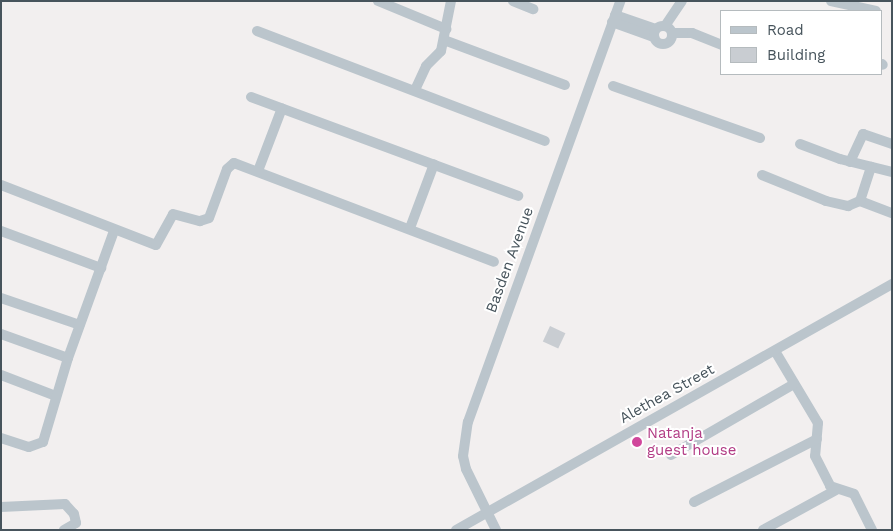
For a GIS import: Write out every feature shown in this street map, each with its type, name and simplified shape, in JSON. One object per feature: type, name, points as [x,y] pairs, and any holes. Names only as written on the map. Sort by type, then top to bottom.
[{"type":"street","points":[[378,1],[446,29]]},
{"type":"street","points":[[415,90],[426,66],[441,51],[451,1]]},
{"type":"street","points":[[513,1],[533,9]]},
{"type":"street","name":"Basden Avenue","points":[[496,530],[487,513],[464,456],[468,422],[620,1]]},
{"type":"street","points":[[662,31],[682,1]]},
{"type":"street","points":[[831,1],[872,10]]},
{"type":"street","points":[[614,19],[662,31],[692,33],[720,44]]},
{"type":"street","points":[[257,31],[545,141]]},
{"type":"street","points":[[444,40],[565,85]]},
{"type":"street","points":[[613,86],[760,138]]},
{"type":"street","points":[[251,97],[518,196]]},
{"type":"street","points":[[258,171],[282,108]]},
{"type":"street","points":[[850,162],[863,134],[892,144]]},
{"type":"street","points":[[800,144],[850,162],[892,172]]},
{"type":"street","points":[[1,186],[114,231],[156,245],[173,214],[200,221],[209,218],[230,165],[234,163],[410,228],[494,262]]},
{"type":"street","points":[[410,228],[434,164]]},
{"type":"street","points":[[762,175],[842,205],[854,206],[860,201],[871,167]]},
{"type":"street","points":[[860,201],[892,213]]},
{"type":"street","points":[[1,231],[101,268]]},
{"type":"street","points":[[1,438],[29,447],[43,442],[68,358],[114,231]]},
{"type":"street","name":"Alethea Street","points":[[456,530],[892,284]]},
{"type":"street","points":[[1,298],[80,325]]},
{"type":"street","points":[[1,334],[68,358]]},
{"type":"street","points":[[775,351],[818,423],[815,456],[836,490]]},
{"type":"street","points":[[1,375],[56,396]]},
{"type":"street","points":[[671,455],[794,384]]},
{"type":"street","points":[[694,502],[817,439]]},
{"type":"street","points":[[763,530],[836,490],[854,494],[872,530]]},
{"type":"street","points":[[1,507],[64,504],[74,514],[76,523],[64,530]]},
{"type":"building","points":[[550,326],[565,333],[558,349],[543,341]]},
{"type":"place","name":"Natanja guest house","points":[[637,442]]}]
